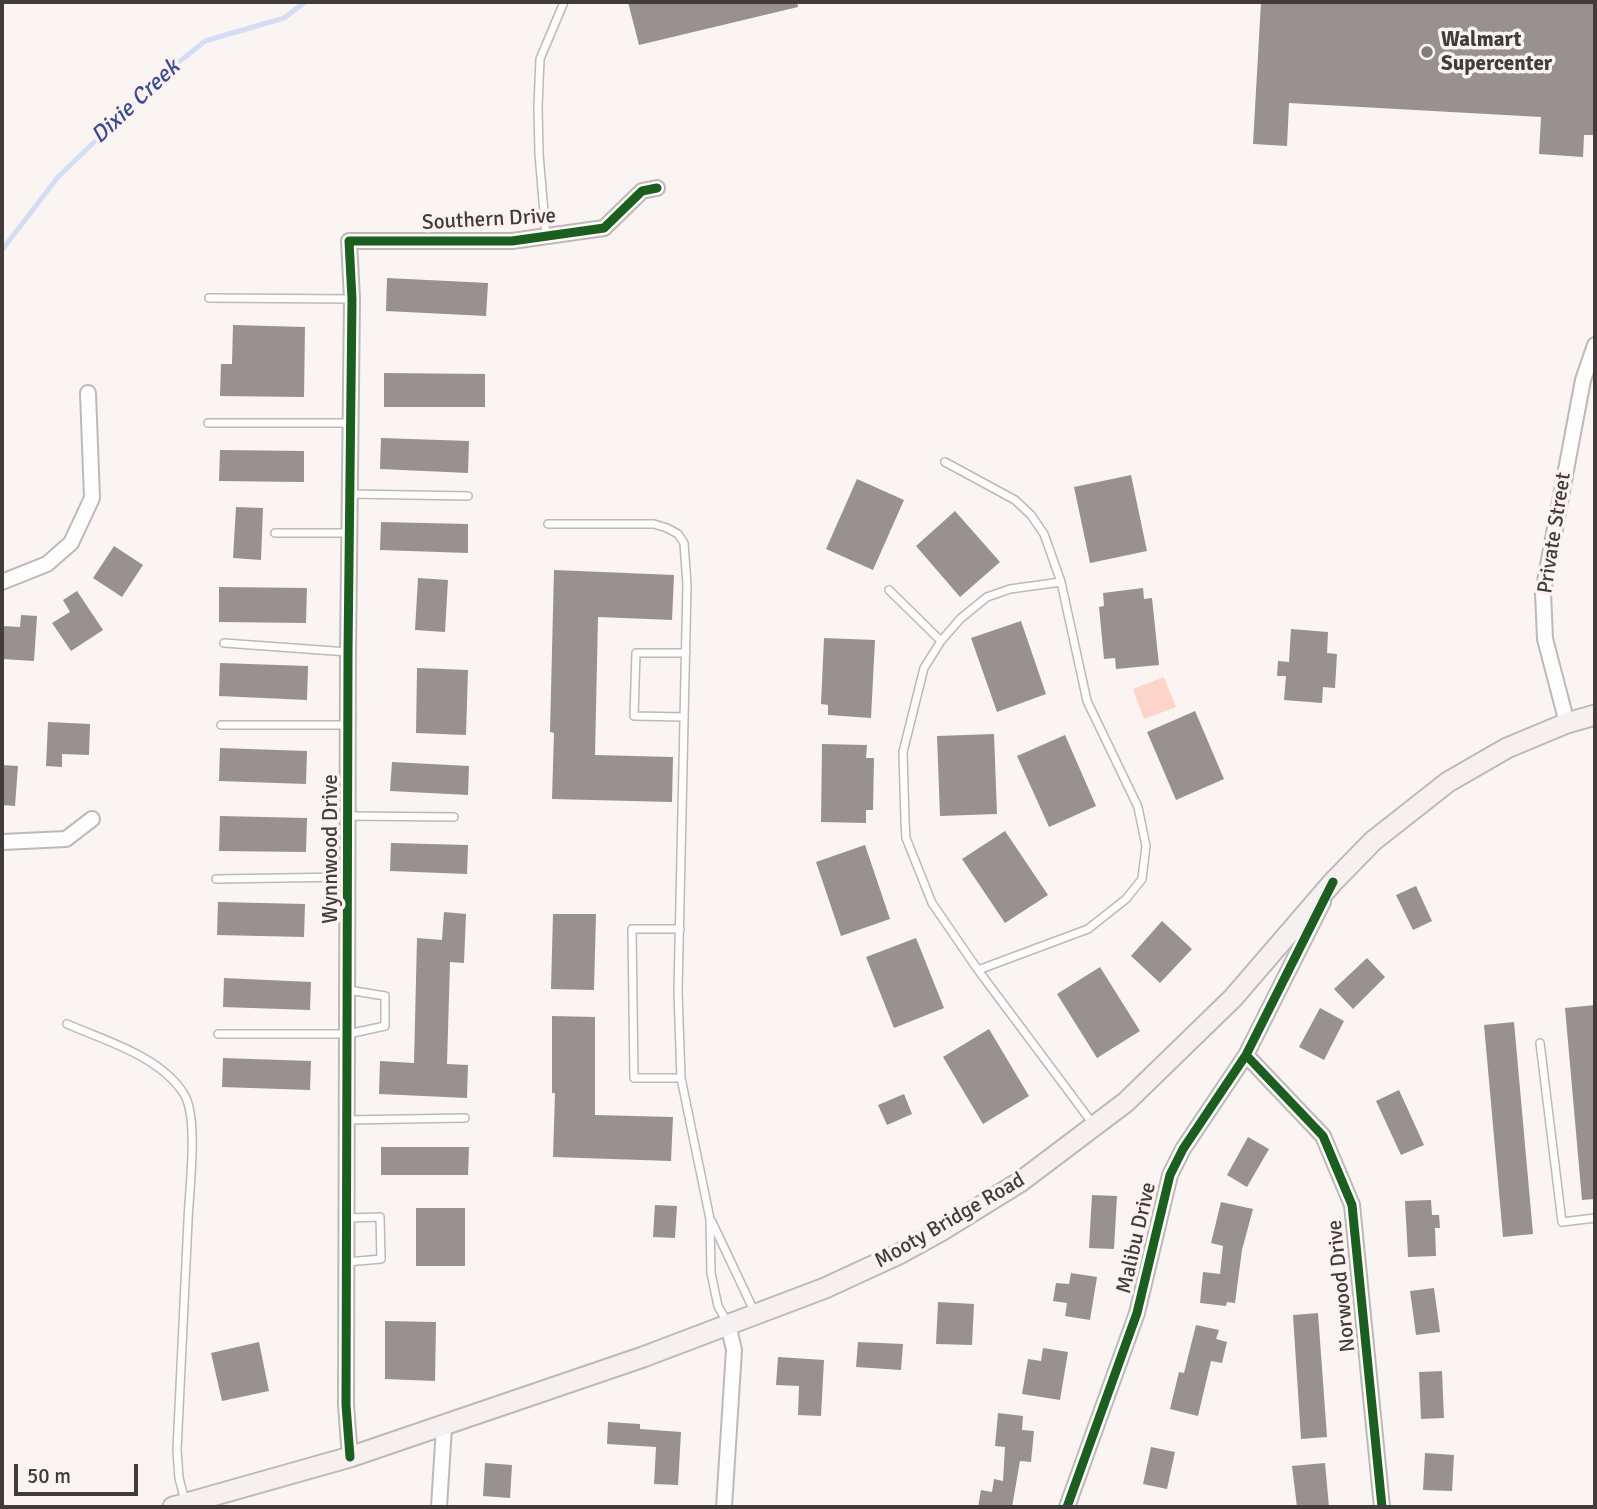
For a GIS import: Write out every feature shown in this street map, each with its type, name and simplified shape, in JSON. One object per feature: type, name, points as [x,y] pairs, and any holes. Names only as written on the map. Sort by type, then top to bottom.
[{"type":"main road","name":"Mooty Bridge Road","points":[[179,1506],[444,1427],[643,1357],[859,1273],[941,1231],[1020,1182],[1095,1128],[1160,1070],[1233,998],[1333,882],[1374,841],[1448,782],[1507,748],[1567,723],[1595,715]]},
{"type":"street","name":"Southern Drive","points":[[349,241],[512,240],[604,228],[642,191],[657,188]]},
{"type":"street","name":"Wynnwood Drive","points":[[349,241],[352,299],[346,1405],[350,1457]]},
{"type":"street","name":"Private Street","points":[[1567,723],[1545,639],[1543,592],[1583,380],[1595,345]]},
{"type":"street","points":[[2,582],[47,564],[71,543],[77,532],[92,498],[88,393]]},
{"type":"street","points":[[2,842],[66,839],[92,819]]},
{"type":"street","name":"Malibu Drive","points":[[1067,1507],[1137,1313],[1170,1175],[1183,1149],[1245,1055],[1333,882]]},
{"type":"street","name":"Norwood Drive","points":[[1245,1055],[1323,1136],[1352,1205],[1382,1507]]},
{"type":"street","points":[[724,1507],[734,1350],[728,1324]]},
{"type":"street","points":[[439,1507],[444,1427]]},
{"type":"lane","points":[[546,236],[539,154],[540,59],[564,2]]},
{"type":"lane","points":[[209,298],[352,299]]},
{"type":"lane","points":[[208,423],[351,423]]},
{"type":"lane","points":[[945,462],[1015,500],[1031,515],[1044,534],[1062,582],[1087,701],[1138,807],[1146,846],[1142,879],[1126,899],[1088,929],[978,970]]},
{"type":"lane","points":[[350,495],[468,496]]},
{"type":"lane","points":[[548,524],[654,524],[678,534],[684,543],[687,586],[678,992],[681,1078],[710,1219],[711,1273],[718,1306],[728,1324]]},
{"type":"lane","points":[[275,533],[351,533]]},
{"type":"lane","points":[[1062,582],[1010,589],[987,597],[960,619],[940,641],[924,667],[903,752],[906,838],[932,903],[1095,1128]]},
{"type":"lane","points":[[889,590],[940,641]]},
{"type":"lane","points":[[224,643],[348,652]]},
{"type":"lane","points":[[684,717],[634,716],[636,653],[685,653]]},
{"type":"lane","points":[[220,725],[349,724]]},
{"type":"lane","points":[[349,816],[454,817]]},
{"type":"lane","points":[[216,879],[349,877]]},
{"type":"lane","points":[[680,929],[632,929],[634,1078],[681,1078]]},
{"type":"lane","points":[[218,1034],[348,1034],[385,1026],[385,996],[348,990]]},
{"type":"lane","points":[[67,1024],[143,1058],[180,1088],[190,1106],[186,1277],[177,1450],[179,1506]]},
{"type":"lane","points":[[1540,1043],[1562,1222],[1595,1218]]},
{"type":"lane","points":[[347,1120],[465,1118]]},
{"type":"lane","points":[[347,1218],[380,1217],[381,1259],[347,1262]]},
{"type":"lane","points":[[710,1219],[755,1314]]},
{"type":"shaded area","points":[[1164,677],[1176,707],[1144,719],[1133,689]]},
{"type":"building","points":[[628,2],[797,2],[798,7],[639,45]]},
{"type":"building","name":"Walmart Supercenter","points":[[1261,2],[1595,2],[1595,135],[1584,135],[1583,157],[1539,154],[1541,117],[1289,103],[1287,146],[1253,144]]},
{"type":"building","points":[[387,278],[488,283],[486,316],[386,311]]},
{"type":"building","points":[[233,325],[305,327],[304,397],[220,396],[221,364],[232,364]]},
{"type":"building","points":[[384,373],[485,374],[485,407],[384,407]]},
{"type":"building","points":[[381,438],[469,441],[468,473],[380,469]]},
{"type":"building","points":[[220,450],[304,451],[304,482],[219,481]]},
{"type":"building","points":[[1131,475],[1147,551],[1090,563],[1074,487]]},
{"type":"building","points":[[857,479],[904,500],[873,570],[826,549]]},
{"type":"building","points":[[236,507],[263,508],[261,560],[233,558]]},
{"type":"building","points":[[955,511],[1000,562],[960,597],[916,546]]},
{"type":"building","points":[[381,522],[468,524],[468,553],[380,550]]},
{"type":"building","points":[[114,546],[143,565],[122,597],[93,578]]},
{"type":"building","points":[[554,570],[674,575],[672,620],[598,617],[595,755],[673,757],[672,802],[552,799],[554,733],[550,732]]},
{"type":"building","points":[[418,578],[448,580],[445,632],[415,630]]},
{"type":"building","points":[[219,587],[307,588],[306,623],[219,622]]},
{"type":"building","points":[[1143,588],[1144,599],[1152,598],[1159,665],[1116,669],[1115,658],[1104,659],[1099,607],[1104,606],[1103,593]]},
{"type":"building","points":[[77,591],[103,630],[71,651],[52,623],[70,612],[63,600]]},
{"type":"building","points":[[21,615],[37,616],[34,661],[2,659],[2,626],[20,627]]},
{"type":"building","points":[[1021,621],[1046,694],[997,712],[971,638]]},
{"type":"building","points":[[1291,629],[1328,632],[1327,653],[1337,654],[1335,688],[1323,687],[1322,703],[1284,700],[1286,676],[1277,676],[1278,661],[1289,662]]},
{"type":"building","points":[[824,638],[875,640],[871,718],[828,715],[828,705],[821,704]]},
{"type":"building","points":[[220,663],[308,666],[307,700],[219,696]]},
{"type":"building","points":[[417,668],[468,670],[466,735],[416,733]]},
{"type":"building","points":[[1195,711],[1224,779],[1176,800],[1147,732]]},
{"type":"building","points":[[48,722],[90,724],[89,755],[62,754],[62,767],[46,766]]},
{"type":"building","points":[[994,734],[997,814],[940,816],[937,736]]},
{"type":"building","points":[[1065,735],[1096,806],[1049,827],[1017,756]]},
{"type":"building","points":[[822,744],[867,745],[866,758],[874,758],[873,810],[866,810],[866,823],[821,822]]},
{"type":"building","points":[[220,748],[307,751],[306,784],[219,781]]},
{"type":"building","points":[[392,762],[469,766],[468,795],[390,791]]},
{"type":"building","points":[[2,765],[18,766],[15,806],[2,805]]},
{"type":"building","points":[[220,816],[307,818],[306,852],[219,851]]},
{"type":"building","points":[[1005,831],[1048,895],[1005,923],[962,859]]},
{"type":"building","points":[[391,843],[468,845],[467,874],[390,871]]},
{"type":"building","points":[[865,845],[890,919],[841,936],[816,862]]},
{"type":"building","points":[[1416,886],[1432,921],[1413,930],[1396,895]]},
{"type":"building","points":[[218,902],[305,904],[304,937],[217,935]]},
{"type":"building","points":[[444,912],[466,914],[464,963],[450,962],[447,1064],[468,1065],[467,1098],[379,1094],[380,1061],[414,1063],[417,938],[442,940]]},
{"type":"building","points":[[553,914],[596,914],[594,990],[551,989]]},
{"type":"building","points":[[1162,921],[1192,949],[1160,983],[1131,956]]},
{"type":"building","points":[[916,938],[944,1008],[894,1028],[866,957]]},
{"type":"building","points":[[1367,958],[1385,977],[1353,1009],[1334,989]]},
{"type":"building","points":[[1100,967],[1140,1031],[1097,1058],[1057,994]]},
{"type":"building","points":[[224,978],[311,982],[310,1010],[223,1007]]},
{"type":"building","points":[[1595,1005],[1595,1199],[1582,1200],[1565,1008]]},
{"type":"building","points":[[1320,1008],[1344,1021],[1324,1060],[1299,1047]]},
{"type":"building","points":[[552,1016],[595,1017],[595,1115],[673,1117],[671,1161],[553,1157],[555,1093],[552,1093]]},
{"type":"building","points":[[1514,1022],[1533,1234],[1503,1237],[1484,1025]]},
{"type":"building","points":[[989,1029],[1029,1096],[983,1124],[943,1057]]},
{"type":"building","points":[[223,1058],[311,1061],[310,1090],[222,1087]]},
{"type":"building","points":[[1399,1090],[1424,1145],[1401,1155],[1376,1101]]},
{"type":"building","points":[[904,1094],[912,1114],[887,1125],[878,1105]]},
{"type":"building","points":[[1248,1137],[1269,1149],[1247,1187],[1227,1175]]},
{"type":"building","points":[[381,1147],[469,1147],[468,1175],[381,1175]]},
{"type":"building","points":[[1092,1195],[1117,1196],[1114,1249],[1089,1248]]},
{"type":"building","points":[[1431,1200],[1432,1215],[1439,1215],[1440,1228],[1435,1228],[1436,1256],[1408,1257],[1405,1201]]},
{"type":"building","points":[[1221,1202],[1253,1209],[1242,1250],[1235,1303],[1227,1302],[1226,1306],[1200,1303],[1203,1272],[1220,1274],[1223,1246],[1211,1243]]},
{"type":"building","points":[[655,1205],[677,1206],[675,1238],[653,1237]]},
{"type":"building","points":[[416,1208],[465,1208],[465,1266],[416,1266]]},
{"type":"building","points":[[1071,1273],[1097,1277],[1090,1320],[1065,1316],[1067,1303],[1053,1301],[1056,1283],[1069,1284]]},
{"type":"building","points":[[1434,1288],[1440,1332],[1416,1335],[1410,1291]]},
{"type":"building","points":[[938,1302],[974,1304],[972,1345],[936,1344]]},
{"type":"building","points":[[1318,1313],[1327,1437],[1301,1439],[1293,1315]]},
{"type":"building","points":[[385,1321],[436,1322],[435,1381],[385,1379]]},
{"type":"building","points":[[1196,1325],[1219,1330],[1216,1339],[1227,1342],[1222,1363],[1211,1361],[1198,1416],[1170,1409],[1179,1372],[1184,1373]]},
{"type":"building","points":[[259,1342],[269,1391],[222,1401],[211,1353]]},
{"type":"building","points":[[858,1342],[903,1344],[901,1370],[856,1367]]},
{"type":"building","points":[[1043,1348],[1068,1352],[1060,1400],[1022,1394],[1028,1359],[1041,1361]]},
{"type":"building","points":[[778,1357],[824,1360],[821,1416],[798,1415],[799,1386],[776,1385]]},
{"type":"building","points":[[1442,1371],[1444,1418],[1421,1419],[1419,1372]]},
{"type":"building","points":[[998,1413],[1023,1416],[1022,1430],[1034,1431],[1031,1462],[1020,1461],[1012,1507],[978,1507],[981,1490],[992,1492],[994,1479],[1003,1481],[1005,1447],[995,1446]]},
{"type":"building","points":[[608,1422],[640,1424],[640,1429],[681,1432],[678,1485],[654,1484],[656,1447],[607,1444]]},
{"type":"building","points":[[1151,1447],[1175,1452],[1167,1489],[1143,1484]]},
{"type":"building","points":[[1425,1453],[1454,1455],[1452,1491],[1423,1490]]},
{"type":"building","points":[[485,1463],[512,1465],[510,1498],[483,1496]]},
{"type":"building","points":[[1325,1463],[1329,1507],[1297,1507],[1292,1466]]},
{"type":"waterway","name":"Dixie Creek","points":[[2,250],[58,177],[169,70],[205,41],[284,18],[305,2]]},
{"type":"cycle path","points":[[350,1457],[346,1405],[352,299],[349,241],[512,241],[604,228],[642,191],[657,188]]},
{"type":"cycle path","points":[[1067,1507],[1137,1313],[1170,1175],[1183,1149],[1246,1055],[1333,882]]},
{"type":"cycle path","points":[[1246,1055],[1323,1136],[1352,1205],[1382,1507]]},
{"type":"place","name":"Walmart Supercenter","points":[[1427,52]]}]
